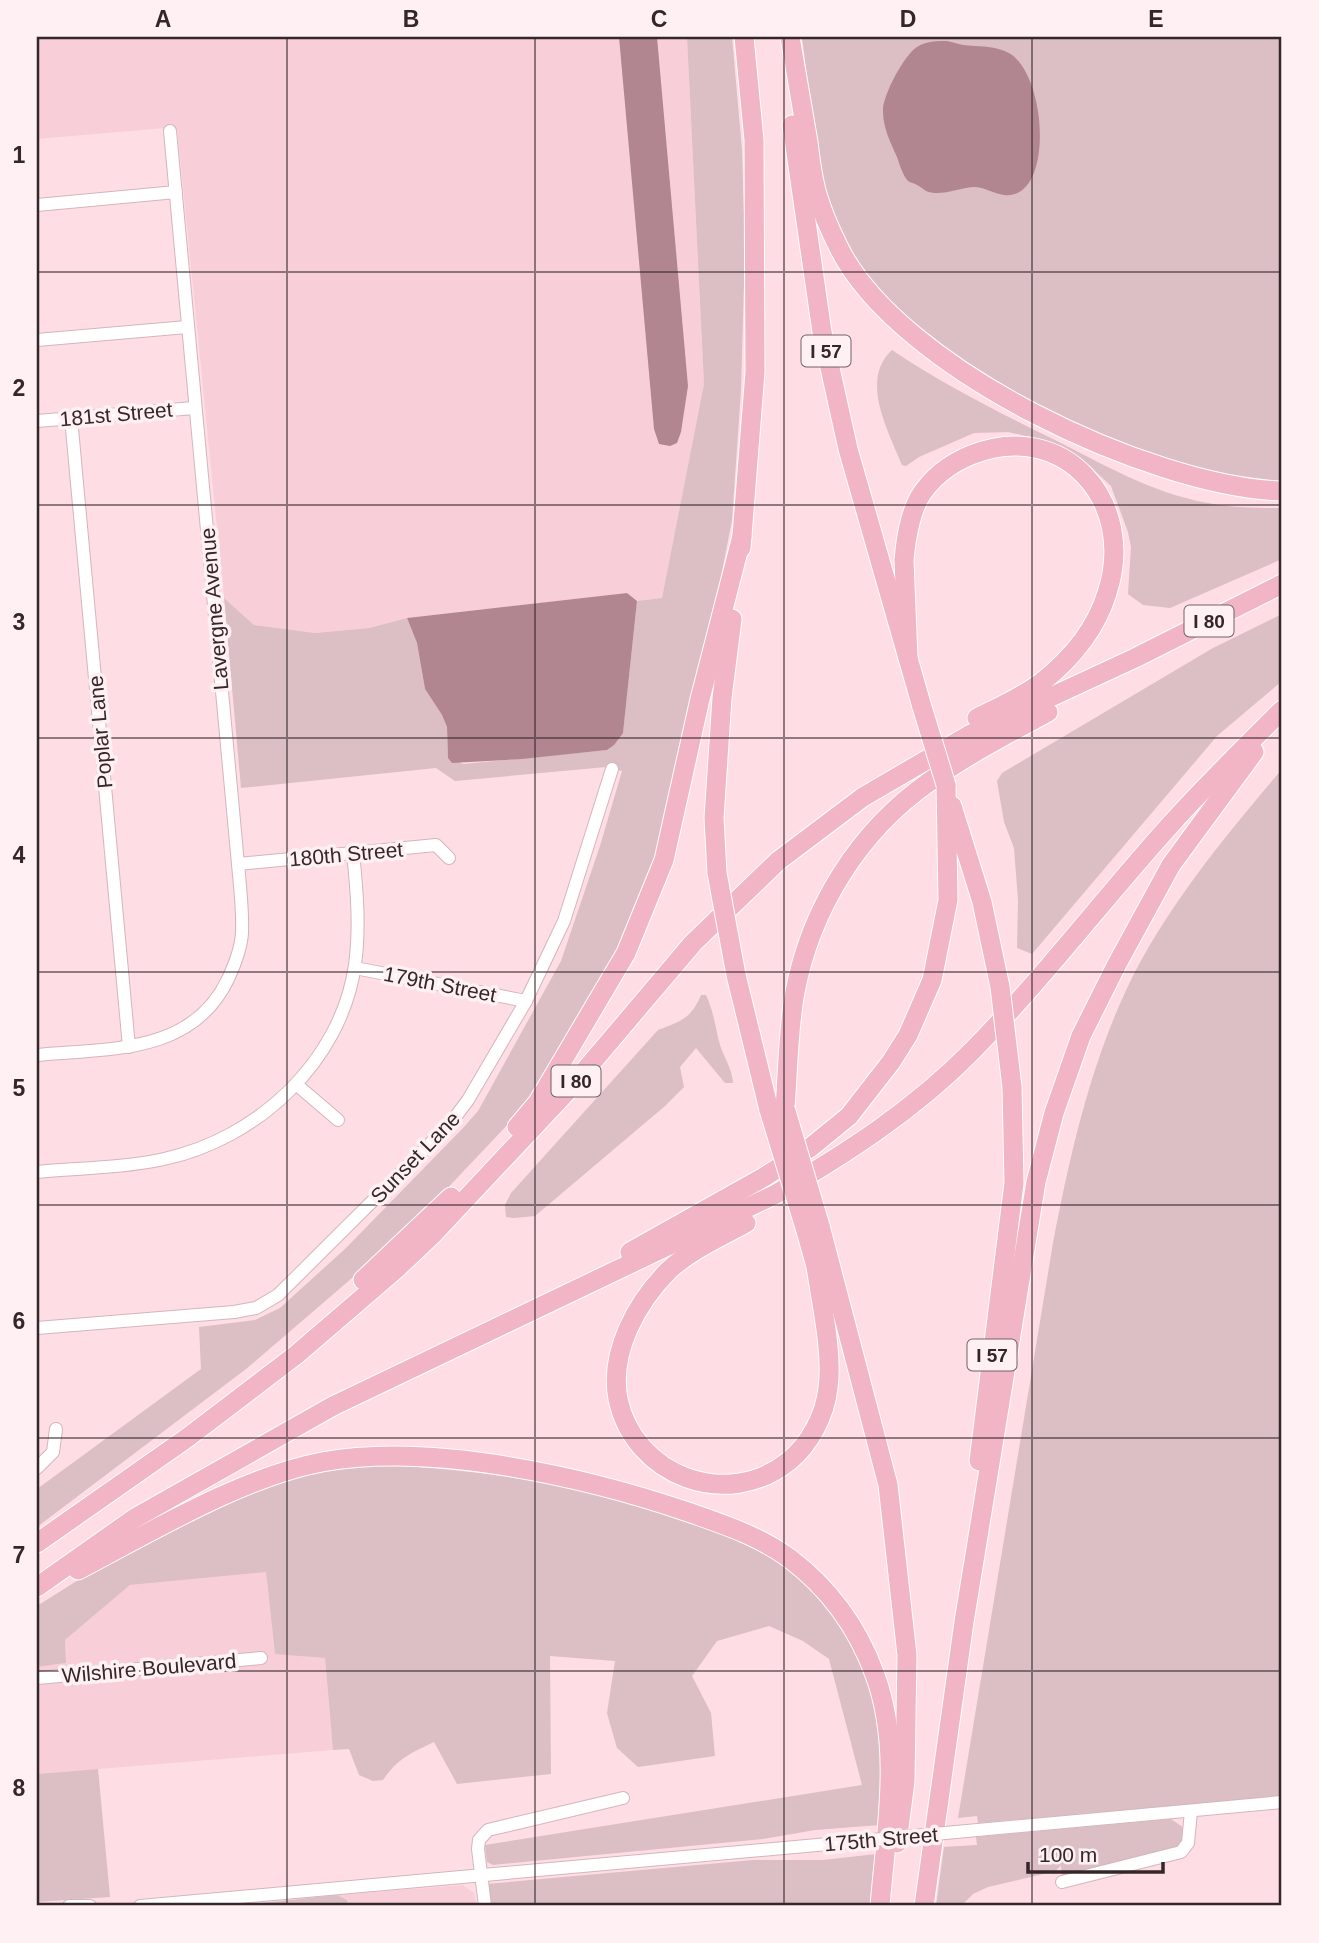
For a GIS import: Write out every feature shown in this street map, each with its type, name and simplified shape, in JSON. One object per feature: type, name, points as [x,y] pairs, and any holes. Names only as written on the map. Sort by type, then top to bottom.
[{"type":"highway","points":[[744,37],[754,140],[755,372],[742,536],[722,698],[714,818],[717,873],[736,975],[888,1485],[907,1655],[905,1781],[890,1906]]},
{"type":"highway","name":"I 57","points":[[783,37],[791,120],[822,332],[848,449],[946,785],[953,829],[982,902],[1000,987],[1012,1087],[1013,1183],[976,1479],[964,1622],[924,1906]]},
{"type":"highway","points":[[790,37],[817,194],[840,250],[867,292],[892,319],[936,354],[999,394],[1069,431],[1142,460],[1219,483],[1262,491],[1282,491]]},
{"type":"highway","points":[[863,797],[908,758],[1041,682],[1069,657],[1090,629],[1100,613],[1112,579],[1116,547],[1107,508],[1096,488],[1078,469],[1048,452],[998,447],[948,466],[929,485],[912,515],[905,545],[908,658]]},
{"type":"highway","points":[[187,1438],[205,1411],[333,1306],[430,1218],[486,1162],[538,1102],[626,953],[664,860],[742,536]]},
{"type":"highway","name":"I 80","points":[[37,1543],[187,1438],[296,1355],[433,1234],[571,1087],[693,943],[778,861],[863,797],[971,734],[1282,584]]},
{"type":"highway","points":[[777,1109],[803,962],[819,916],[851,860],[883,822],[926,783],[959,761],[1105,680],[1135,657]]},
{"type":"highway","points":[[37,1587],[135,1518],[333,1406],[776,1194],[819,1170],[880,1129],[971,1052],[1073,940],[1171,823],[1282,710]]},
{"type":"highway","points":[[964,1622],[1036,1182],[1054,1113],[1076,1049],[1117,964],[1171,865],[1231,786],[1282,710]]},
{"type":"highway","points":[[582,1289],[615,1261],[764,1177],[811,1147],[849,1116],[869,1093],[908,1035],[932,980],[948,900],[953,829]]},
{"type":"highway","points":[[813,1228],[829,1366],[828,1389],[823,1410],[806,1444],[782,1467],[758,1479],[736,1485],[699,1483],[682,1477],[653,1460],[626,1424],[618,1399],[621,1348],[638,1308],[681,1260],[850,1161],[880,1129]]},
{"type":"highway","points":[[816,1266],[860,1419],[898,1571]]},
{"type":"highway","points":[[37,1598],[73,1573],[226,1495],[295,1468],[351,1458],[418,1457],[526,1471],[617,1490],[732,1527],[773,1547],[815,1579],[855,1630],[876,1677],[887,1718],[890,1746],[880,1906]]},
{"type":"street","name":"Lavergne Avenue","points":[[129,1047],[149,1044],[177,1033],[191,1024],[216,1000],[233,969],[242,934],[238,864],[170,131]]},
{"type":"street","points":[[37,205],[176,192]]},
{"type":"street","points":[[37,340],[187,327]]},
{"type":"street","name":"181st Street","points":[[37,421],[194,408]]},
{"type":"street","name":"Poplar Lane","points":[[71,418],[129,1047]]},
{"type":"street","name":"Sunset Lane","points":[[37,1328],[234,1312],[256,1308],[272,1300],[450,1124],[468,1100],[526,1001],[564,921],[612,769]]},
{"type":"street","name":"180th Street","points":[[238,864],[436,845],[449,858]]},
{"type":"street","points":[[37,1172],[147,1162],[194,1151],[233,1135],[254,1122],[297,1084],[329,1039],[343,1009],[355,968],[358,915],[353,853]]},
{"type":"street","name":"179th Street","points":[[355,968],[526,1001]]},
{"type":"street","points":[[37,1055],[129,1047]]},
{"type":"street","points":[[297,1084],[338,1120]]},
{"type":"street","points":[[37,1468],[53,1452],[56,1429]]},
{"type":"street","name":"Wilshire Boulevard","points":[[37,1678],[261,1658]]},
{"type":"street","points":[[485,1906],[478,1840],[488,1830],[623,1798]]},
{"type":"street","name":"175th Street","points":[[140,1906],[1282,1802]]},
{"type":"street","points":[[1062,1882],[1181,1852],[1188,1843],[1191,1811]]},
{"type":"street","points":[[69,1906],[90,1906]]},
{"type":"shaded area","points":[[37,37],[687,37],[704,384],[662,598],[637,601],[627,593],[407,618],[369,628],[315,633],[254,625],[224,598],[177,127],[37,139]]},
{"type":"shaded area","points":[[619,37],[657,37],[688,386],[681,432],[677,443],[670,446],[659,444],[654,429]]},
{"type":"shaded area","points":[[687,37],[732,37],[742,150],[745,247],[741,390],[732,520],[701,680],[642,906],[546,1076],[512,1120],[440,1196],[366,1266],[246,1369],[37,1527],[37,1489],[201,1369],[199,1327],[255,1320],[280,1308],[346,1248],[464,1127],[478,1111],[561,961],[622,771],[606,767],[455,781],[436,768],[241,788],[224,598],[254,625],[315,633],[369,628],[407,618],[417,643],[425,689],[447,727],[448,757],[463,764],[607,750],[623,732],[637,601],[662,598],[704,384]]},
{"type":"shaded area","points":[[802,37],[1282,37],[1282,486],[1231,478],[1114,445],[976,372],[916,331],[854,262],[824,193]]},
{"type":"shaded area","points":[[947,41],[992,47],[1009,53],[1022,66],[1032,86],[1038,110],[1038,159],[1031,179],[1020,192],[1004,195],[973,187],[931,193],[908,181],[903,173],[884,123],[886,96],[900,67],[912,51],[924,44]]},
{"type":"shaded area","points":[[892,350],[990,407],[1146,485],[1217,505],[1282,508],[1282,559],[1170,608],[1143,605],[1128,594],[1131,547],[1111,486],[1084,461],[1040,439],[1008,432],[974,433],[919,457],[906,466],[902,465],[884,422],[877,391],[882,362]]},
{"type":"shaded area","points":[[627,593],[637,601],[623,733],[614,745],[607,750],[452,763],[448,758],[447,727],[425,689],[417,643],[407,618]]},
{"type":"shaded area","points":[[1282,614],[1282,681],[1217,736],[1032,954],[1017,948],[1018,900],[1014,848],[1004,822],[997,781],[1002,773],[1213,648]]},
{"type":"shaded area","points":[[1282,769],[1282,1796],[978,1823],[977,1816],[958,1818],[1053,1243],[1067,1173],[1095,1070],[1121,1003],[1151,943],[1204,865]]},
{"type":"shaded area","points":[[701,995],[706,995],[709,1001],[733,1083],[725,1083],[696,1048],[680,1067],[684,1087],[665,1106],[535,1216],[506,1217],[505,1205],[511,1193],[658,1030],[689,1014]]},
{"type":"shaded area","points":[[388,1465],[502,1476],[585,1492],[728,1533],[749,1542],[787,1566],[835,1614],[859,1652],[867,1673],[879,1730],[880,1825],[493,1865],[487,1862],[485,1845],[862,1785],[829,1659],[803,1641],[769,1626],[717,1641],[692,1676],[711,1713],[715,1756],[638,1767],[617,1748],[607,1713],[615,1661],[550,1656],[551,1774],[457,1784],[434,1742],[400,1761],[383,1780],[373,1781],[359,1775],[349,1749],[333,1750],[325,1658],[275,1654],[266,1572],[130,1585],[65,1640],[66,1663],[37,1667],[37,1606],[102,1565],[191,1519],[287,1479],[335,1467]]},
{"type":"shaded area","points":[[266,1572],[275,1653],[325,1658],[333,1750],[37,1774],[37,1667],[66,1663],[65,1640],[130,1585]]},
{"type":"shaded area","points":[[98,1769],[110,1897],[37,1902],[37,1774]]},
{"type":"shaded area","points":[[1171,1819],[1184,1828],[1182,1843],[1176,1848],[1062,1879],[1061,1865],[1056,1871],[988,1887],[973,1894],[961,1906],[936,1906],[944,1847],[977,1845],[976,1837]]},
{"type":"shaded area","points":[[876,1854],[872,1906],[488,1906],[487,1884],[753,1860],[823,1860]]},
{"type":"shaded area","points":[[463,1885],[474,1893],[477,1906],[348,1906],[347,1900],[337,1895]]},
{"type":"shaded area","points":[[337,1895],[347,1900],[348,1906],[234,1906]]}]
